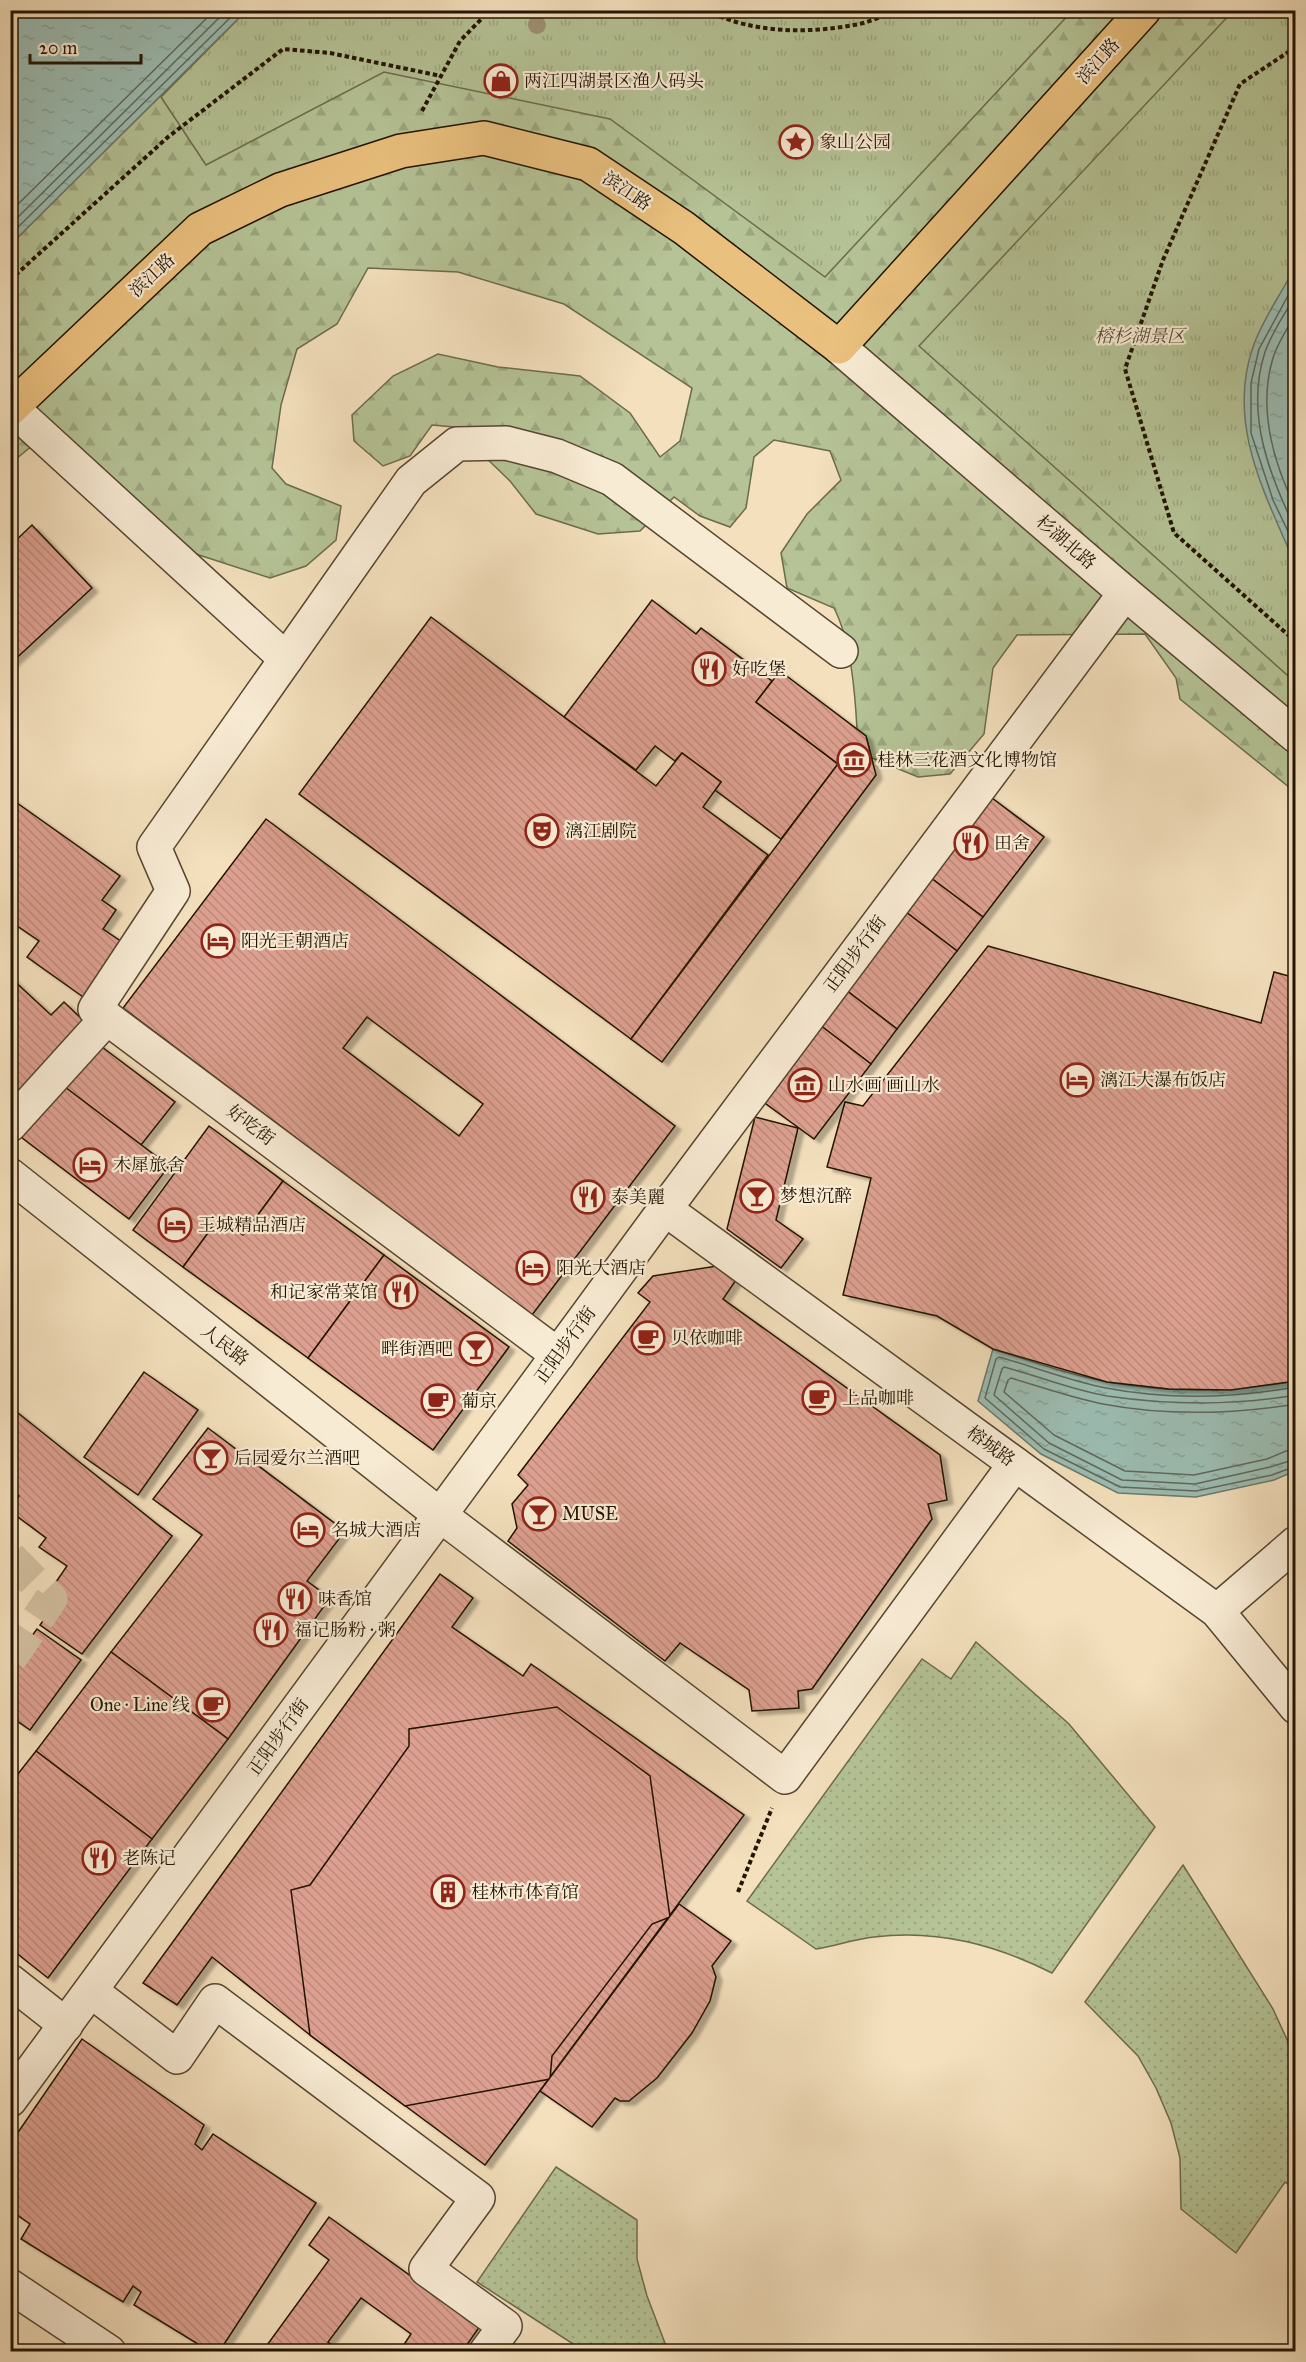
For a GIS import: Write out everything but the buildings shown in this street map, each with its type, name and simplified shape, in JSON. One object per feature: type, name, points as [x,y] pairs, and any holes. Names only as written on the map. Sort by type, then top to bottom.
[{"type":"main road","name":"滨江路","points":[[11,408],[200,229],[280,190],[401,151],[484,138],[588,164],[684,228],[838,347],[1144,10]]},
{"type":"street","name":"杉湖北路","points":[[838,347],[1296,736]]},
{"type":"street","points":[[11,408],[286,659]]},
{"type":"street","points":[[10,1125],[107,1018],[95,1009],[173,891],[154,847],[411,481],[457,444],[506,443],[557,456],[612,479],[841,651]]},
{"type":"street","name":"正阳步行街","points":[[10,2100],[665,1209],[1125,593]]},
{"type":"street","name":"好吃街","points":[[107,1018],[558,1355]]},
{"type":"street","name":"人民路","points":[[10,1175],[440,1515],[785,1777]]},
{"type":"street","name":"榕城路","points":[[665,1209],[1216,1611],[1296,1707]]},
{"type":"street","points":[[785,1777],[1015,1464]]},
{"type":"street","points":[[1216,1611],[1296,1544]]},
{"type":"street","points":[[10,1982],[66,2025]]},
{"type":"street","points":[[91,1991],[177,2057],[215,2001],[478,2198],[426,2269],[505,2326],[486,2352]]},
{"type":"street","points":[[10,2286],[109,2352]]},
{"type":"path","points":[[401,151],[460,41],[490,10]]},
{"type":"path","points":[[706,10],[724,20],[783,31],[855,25],[898,10]]},
{"type":"path","points":[[1296,47],[1240,84],[1163,260],[1125,369],[1174,533],[1296,642]]},
{"type":"path","points":[[10,280],[168,136],[283,49],[330,53],[441,76]]},
{"type":"path","points":[[738,1892],[785,1777]]},
{"type":"green space","points":[[246,11],[1295,11],[1295,792],[1180,699],[1176,678],[1145,634],[1017,635],[993,668],[984,734],[950,774],[918,777],[872,758],[866,736],[857,729],[848,651],[840,621],[834,608],[787,588],[781,553],[807,514],[841,480],[830,451],[774,440],[754,457],[746,508],[730,527],[700,516],[674,497],[640,531],[598,534],[536,514],[510,481],[454,427],[432,425],[410,456],[383,466],[354,441],[352,415],[393,376],[438,354],[498,367],[580,376],[630,413],[660,457],[680,441],[692,388],[564,304],[458,272],[368,268],[337,324],[297,349],[281,405],[272,468],[286,484],[341,506],[336,540],[306,566],[270,578],[196,554],[54,428],[11,463],[11,244]]},
{"type":"green space","name":"象山公园","points":[[246,11],[1072,11],[825,277],[610,119],[384,72],[206,165],[161,97]]},
{"type":"green space","name":"榕杉湖景区","points":[[1233,11],[1295,11],[1295,682],[919,346]]},
{"type":"green space","points":[[976,1642],[1069,1724],[1155,1827],[1052,1973],[1010,1954],[944,1937],[898,1935],[874,1937],[816,1949],[747,1901],[922,1659],[951,1679]]},
{"type":"green space","points":[[1183,1865],[1273,2009],[1295,2057],[1295,2188],[1285,2182],[1236,2253],[1181,2209],[1180,2158],[1171,2123],[1156,2088],[1138,2056],[1085,2002]]},
{"type":"green space","points":[[556,2167],[637,2220],[637,2259],[647,2296],[668,2351],[584,2351],[477,2282]]},
{"type":"water","points":[[11,10],[246,10],[246,11],[11,244]]},
{"type":"water","points":[[1295,274],[1295,564],[1272,512],[1253,459],[1244,404],[1246,376],[1256,338],[1289,278]]},
{"type":"water","points":[[993,1349],[1079,1376],[1131,1386],[1201,1390],[1295,1381],[1295,1471],[1274,1480],[1196,1497],[1118,1493],[1041,1454],[978,1401]]},
{"type":"tunnel","points":[[10,1557],[51,1599],[10,1659]]},
{"type":"place","name":"两江四湖景区渔人码头","points":[[501,81]]},
{"type":"place","name":"象山公园","points":[[796,142]]},
{"type":"place","name":"好吃堡","points":[[709,669]]},
{"type":"place","name":"桂林三花酒文化博物馆","points":[[854,760]]},
{"type":"place","name":"漓江剧院","points":[[542,831]]},
{"type":"place","name":"田舍","points":[[971,843]]},
{"type":"place","name":"阳光王朝酒店","points":[[218,941]]},
{"type":"place","name":"漓江大瀑布饭店","points":[[1077,1080]]},
{"type":"place","name":"山水画 画山水","points":[[805,1085]]},
{"type":"place","name":"木犀旅舍","points":[[90,1165]]},
{"type":"place","name":"梦想沉醉","points":[[757,1196]]},
{"type":"place","name":"泰美麗","points":[[588,1197]]},
{"type":"place","name":"王城精品酒店","points":[[175,1225]]},
{"type":"place","name":"阳光大酒店","points":[[533,1268]]},
{"type":"place","name":"和记家常菜馆","points":[[401,1292]]},
{"type":"place","name":"贝依咖啡","points":[[648,1338]]},
{"type":"place","name":"畔街酒吧","points":[[476,1349]]},
{"type":"place","name":"上品咖啡","points":[[819,1398]]},
{"type":"place","name":"葡京","points":[[438,1401]]},
{"type":"place","name":"后园爱尔兰酒吧","points":[[211,1458]]},
{"type":"place","name":"MUSE","points":[[539,1514]]},
{"type":"place","name":"名城大酒店","points":[[308,1530]]},
{"type":"place","name":"味香馆","points":[[295,1599]]},
{"type":"place","name":"福记肠粉 · 粥","points":[[271,1630]]},
{"type":"place","name":"One · Line 线","points":[[213,1705]]},
{"type":"place","name":"老陈记","points":[[99,1858]]},
{"type":"place","name":"桂林市体育馆","points":[[448,1892]]}]
